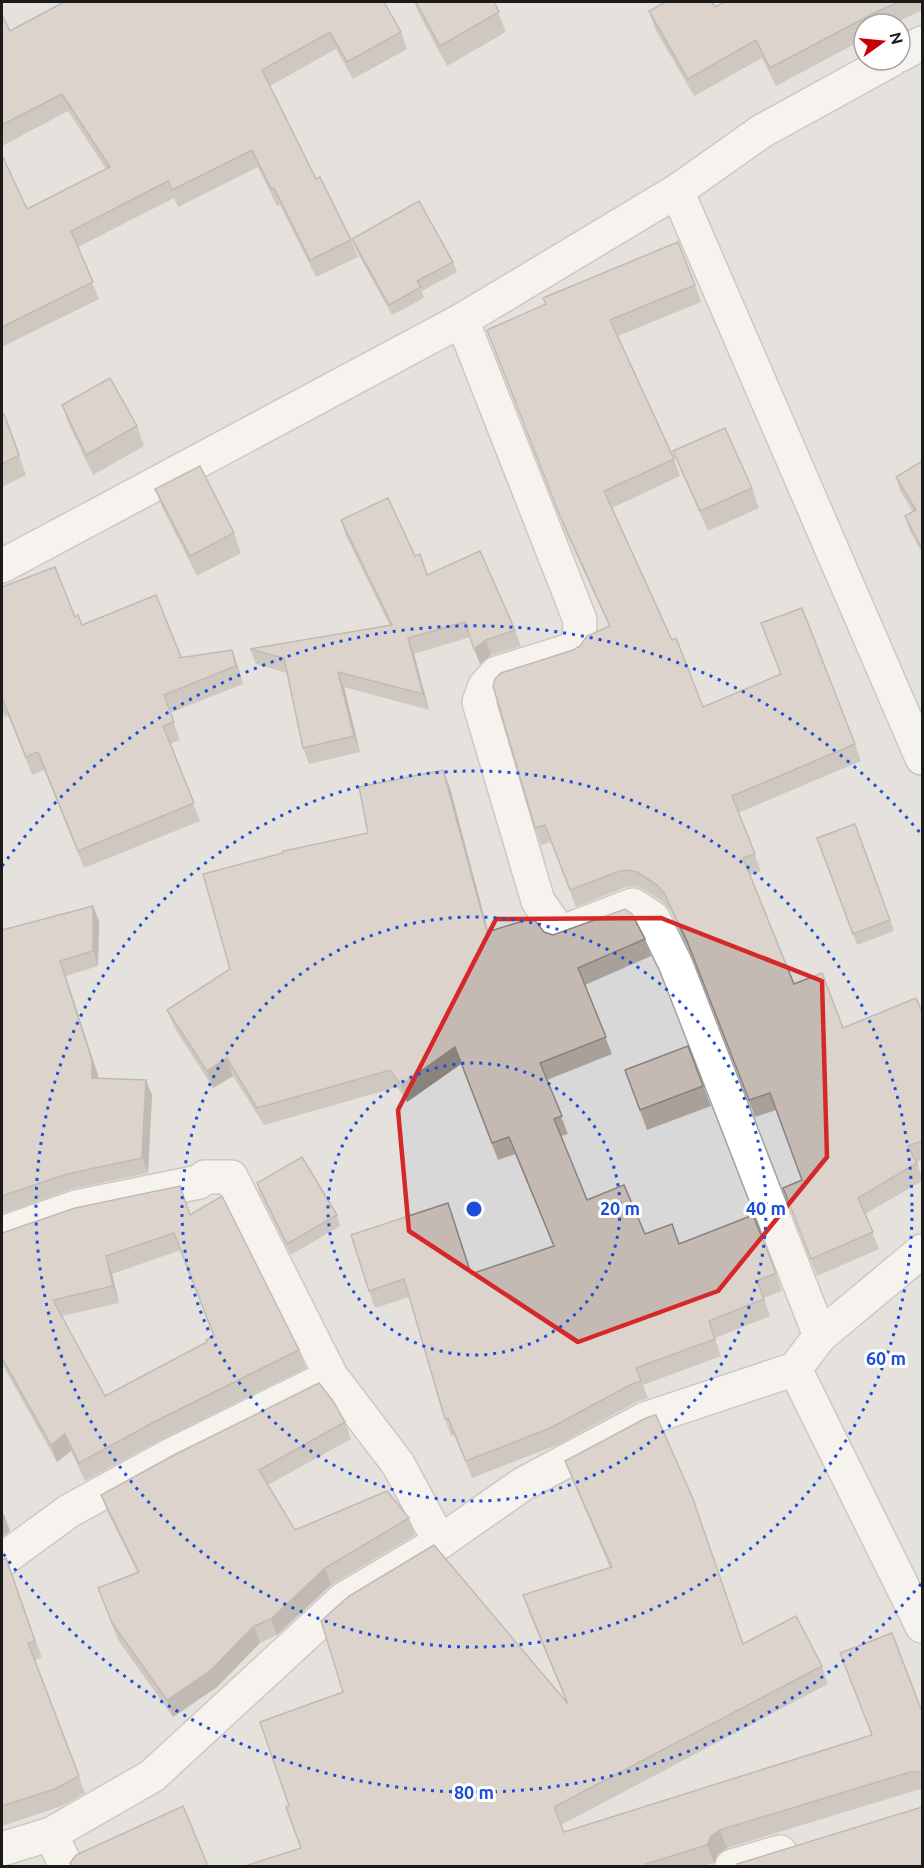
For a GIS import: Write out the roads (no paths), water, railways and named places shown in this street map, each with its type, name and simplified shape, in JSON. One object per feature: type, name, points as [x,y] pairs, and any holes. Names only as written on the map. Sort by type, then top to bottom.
[{"type":"street","points":[[2,566],[462,320],[677,191],[762,131],[869,72]]},
{"type":"street","points":[[677,191],[922,758]]},
{"type":"street","points":[[462,320],[580,620],[579,639],[574,650],[497,673],[485,686],[479,702],[538,901],[561,933],[633,905],[653,918],[676,965],[820,1336]]},
{"type":"street","points":[[2,1233],[76,1207],[199,1182],[205,1177],[231,1177],[331,1376],[398,1464],[440,1542]]},
{"type":"street","points":[[2,1849],[51,1834],[152,1776],[344,1599],[440,1542],[523,1484],[645,1419],[795,1369],[820,1336],[922,1251]]},
{"type":"street","points":[[795,1369],[922,1626]]},
{"type":"street","points":[[2,1560],[69,1511],[171,1455],[331,1376]]},
{"type":"street","points":[[51,1834],[66,1866]]},
{"type":"street","points":[[732,1866],[810,1843]]}]
